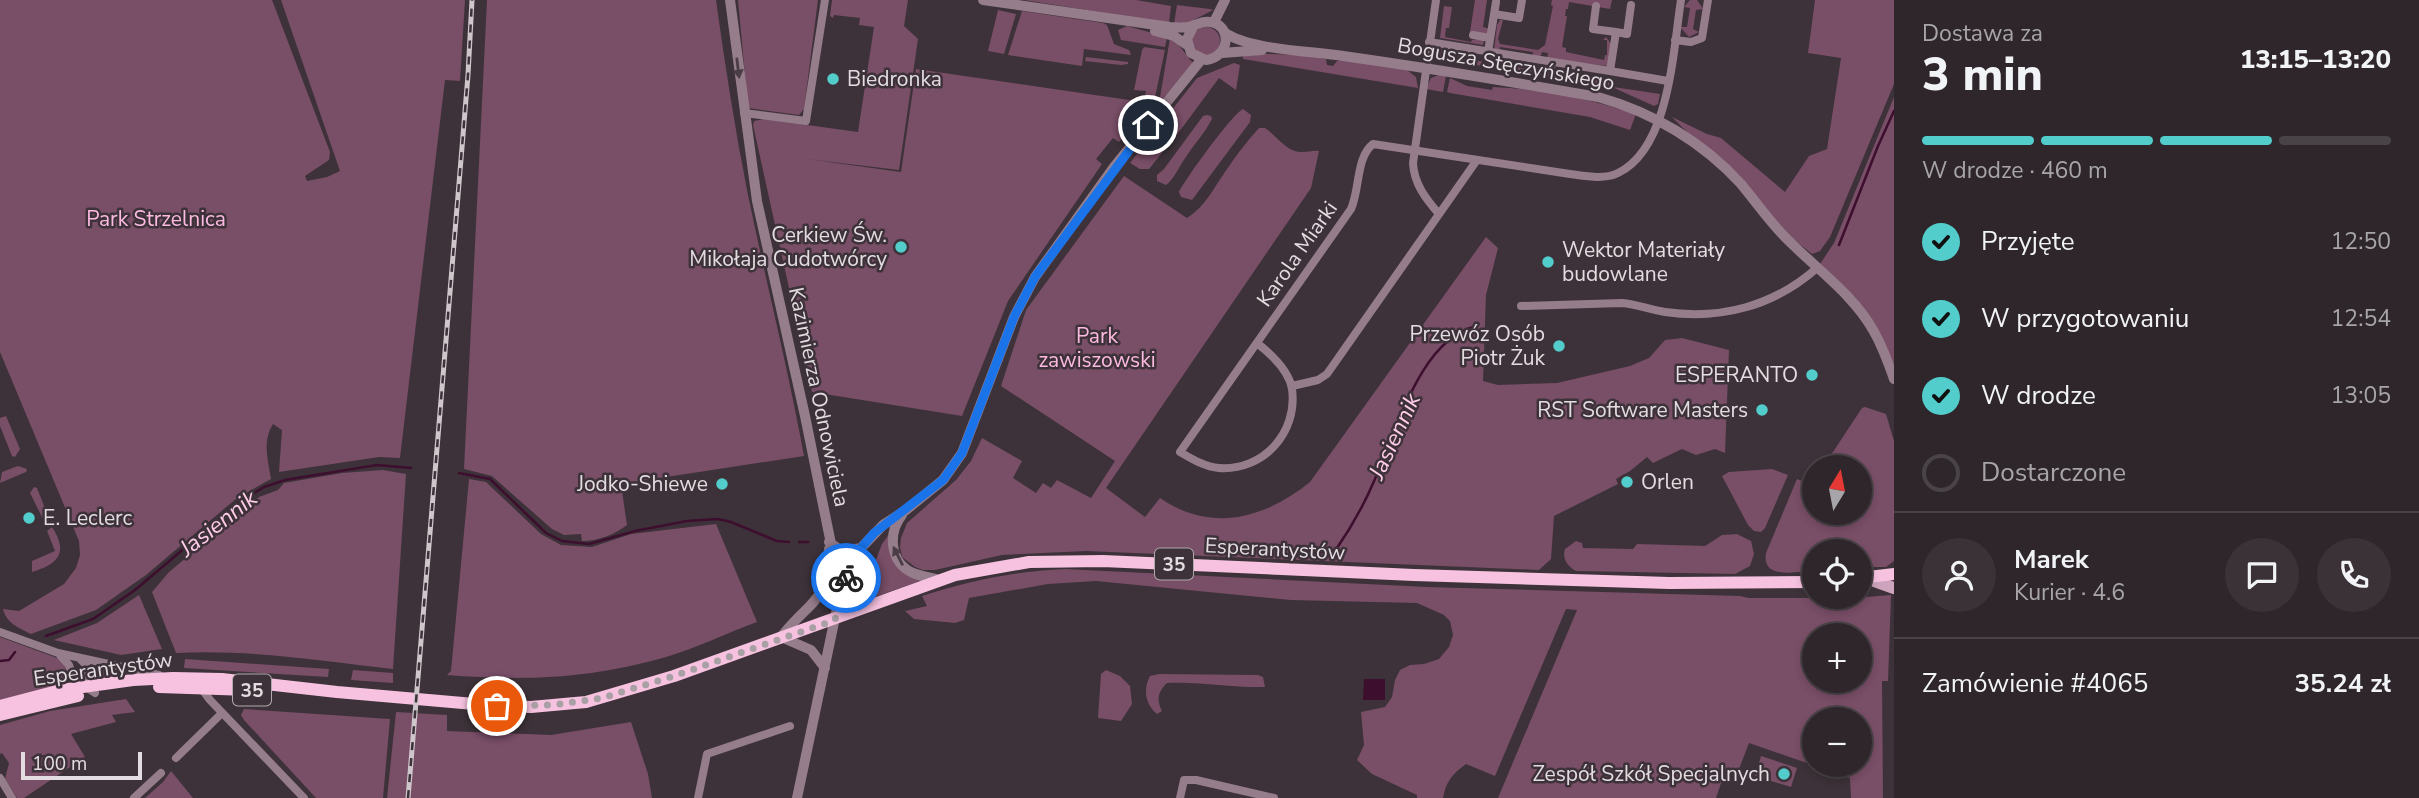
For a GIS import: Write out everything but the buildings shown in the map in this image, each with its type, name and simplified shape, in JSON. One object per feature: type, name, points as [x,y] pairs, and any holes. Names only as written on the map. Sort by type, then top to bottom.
[{"type":"main road","name":"Esperantystów","points":[[0,715],[86,692],[173,678],[222,679],[497,706],[571,704],[602,698],[674,676],[940,580],[1011,564],[1076,560],[1544,579],[1802,582]]},
{"type":"main road","points":[[1872,577],[1894,574]]},
{"type":"main road","points":[[1872,581],[1894,588]]},
{"type":"main road","name":"Esperantystów","points":[[0,706],[61,690],[86,692],[167,686],[337,692]]},
{"type":"street","name":"Kazimierza Odnowiciela","points":[[730,0],[757,201],[805,416],[840,594]]},
{"type":"street","points":[[744,113],[806,121],[825,0]]},
{"type":"street","points":[[983,0],[1181,28],[1214,22],[1224,32],[1226,41],[1222,53],[1210,60],[1201,60],[1174,36],[1133,23]]},
{"type":"street","points":[[1214,22],[1225,0]]},
{"type":"street","points":[[1436,0],[1413,150],[1413,173],[1423,195],[1439,214]]},
{"type":"street","points":[[1494,14],[1519,18],[1522,0]]},
{"type":"street","points":[[1660,121],[1681,0]]},
{"type":"street","points":[[1675,40],[1691,42],[1702,38],[1708,0]]},
{"type":"street","points":[[1488,52],[1496,2]]},
{"type":"street","points":[[1596,6],[1593,29],[1627,34],[1631,5]]},
{"type":"street","points":[[1187,45],[1188,33],[1194,25]]},
{"type":"street","name":"Bogusza Stęczyńskiego","points":[[1224,32],[1236,39],[1283,48],[1426,68],[1598,97],[1640,110],[1689,140],[1739,182],[1784,236],[1849,299],[1872,328],[1894,379]]},
{"type":"street","points":[[1610,71],[1616,32]]},
{"type":"street","points":[[1473,35],[1490,38]]},
{"type":"street","points":[[1429,42],[1668,80]]},
{"type":"street","name":"Bogusza Stęczyńskiego","points":[[1222,53],[1283,48]]},
{"type":"street","points":[[797,798],[840,594],[861,548],[883,525],[943,480],[962,453],[1014,317],[1035,277],[1114,167],[1201,60]]},
{"type":"street","name":"Karola Miarki","points":[[1292,386],[1289,422],[1269,453],[1260,459],[1251,464],[1218,468],[1193,460],[1180,452],[1351,209],[1357,195],[1366,150],[1373,144],[1598,177],[1617,174],[1635,162],[1660,121]]},
{"type":"street","points":[[1257,343],[1280,364],[1292,386],[1318,380],[1327,374],[1477,160]]},
{"type":"street","points":[[1521,306],[1622,303],[1639,304],[1662,312],[1722,314],[1762,303],[1797,284],[1817,268]]},
{"type":"street","points":[[906,510],[898,520],[892,536],[894,553],[898,561],[913,573],[940,580]]},
{"type":"street","points":[[830,542],[842,551],[861,548]]},
{"type":"street","points":[[825,668],[811,650],[781,637],[815,603],[822,592],[828,568],[830,542]]},
{"type":"street","points":[[0,632],[58,653],[173,678]]},
{"type":"street","points":[[58,653],[69,665],[74,679],[86,692]]},
{"type":"street","points":[[78,658],[88,671],[86,692]]},
{"type":"street","points":[[61,690],[72,673]]},
{"type":"street","points":[[201,687],[222,713],[304,798]]},
{"type":"street","points":[[176,758],[222,713]]},
{"type":"street","points":[[698,798],[707,754],[790,726]]},
{"type":"street","points":[[134,798],[161,773]]},
{"type":"street","points":[[0,779],[12,798]]},
{"type":"street","points":[[1180,798],[1184,780],[1196,780],[1274,798]]},
{"type":"green space","name":"Park Strzelnica","points":[[0,0],[272,0],[330,152],[329,160],[305,176],[307,181],[340,171],[281,0],[465,0],[460,81],[445,80],[400,458],[379,457],[279,472],[282,430],[273,424],[267,444],[271,479],[237,498],[146,575],[96,610],[31,634],[10,621],[3,609],[19,611],[64,584],[76,568],[80,555],[79,541],[0,352]]},
{"type":"green space","points":[[487,0],[716,0],[743,171],[804,456],[621,484],[627,525],[606,537],[582,541],[581,534],[564,535],[552,529],[492,476],[464,469]]},
{"type":"green space","points":[[738,0],[818,0],[804,109],[799,115],[748,108]]},
{"type":"green space","points":[[832,0],[908,0],[904,26],[918,39],[899,170],[807,159],[901,172],[916,69],[1143,102],[1146,91],[1134,90],[1142,50],[1144,47],[1165,50],[1154,102],[1119,142],[1113,138],[1096,159],[1102,164],[1008,301],[962,416],[812,392],[753,125],[754,121],[764,119],[858,132],[874,27],[859,25],[860,18],[834,15],[833,18],[830,16]]},
{"type":"green space","points":[[1024,0],[1136,0],[1171,6],[1169,23]]},
{"type":"green space","points":[[1475,0],[1487,0],[1483,27],[1490,29],[1488,34],[1470,32]]},
{"type":"green space","points":[[1552,0],[1612,0],[1610,9],[1569,2],[1562,47],[1566,48],[1566,52],[1604,60],[1607,55],[1607,40],[1603,40],[1606,37],[1612,45],[1607,66],[1547,59],[1548,53],[1542,52],[1540,58],[1532,57],[1533,52],[1500,47],[1499,52],[1494,50],[1500,20],[1503,20],[1498,39],[1500,44],[1538,50],[1545,45]]},
{"type":"green space","points":[[1690,0],[1697,0],[1703,9],[1696,10],[1693,29],[1699,32],[1689,37],[1680,27],[1687,27],[1690,8],[1684,7]]},
{"type":"green space","points":[[1815,0],[1894,0],[1894,84],[1830,237],[1820,251],[1812,254],[1792,238],[1672,117],[1721,138],[1785,192],[1809,156],[1827,149],[1841,58],[1808,53]]},
{"type":"green space","points":[[1177,5],[1213,10],[1188,23],[1174,24]]},
{"type":"green space","points":[[1444,6],[1452,7],[1445,37],[1471,42],[1484,40],[1483,45],[1440,38]]},
{"type":"green space","points":[[998,10],[1016,14],[1004,54],[988,51]]},
{"type":"green space","points":[[1022,11],[1103,23],[1107,25],[1114,44],[1129,50],[1131,55],[1084,49],[1082,66],[1008,55]]},
{"type":"green space","points":[[1127,26],[1167,37],[1165,47],[1121,40],[1118,30]]},
{"type":"green space","points":[[1206,27],[1216,31],[1220,41],[1216,51],[1206,55],[1196,51],[1192,41],[1196,31]]},
{"type":"green space","points":[[1170,38],[1193,63],[1159,103]]},
{"type":"green space","points":[[1436,48],[1444,49],[1443,55],[1485,62],[1486,55],[1499,58],[1498,64],[1544,72],[1546,65],[1555,67],[1554,73],[1613,82],[1613,87],[1660,94],[1658,104],[1654,106],[1612,87],[1445,60],[1435,53]]},
{"type":"green space","points":[[1243,53],[1303,55],[1326,59],[1327,65],[1333,66],[1342,60],[1407,70],[1416,77],[1418,88],[1243,59]]},
{"type":"green space","points":[[1086,57],[1128,62],[1128,64],[1085,61]]},
{"type":"green space","points":[[1234,63],[1240,65],[1236,90],[1219,78],[1149,169],[1140,169],[1130,163],[1197,78]]},
{"type":"green space","points":[[1446,76],[1443,92],[1426,89],[1431,78]]},
{"type":"green space","points":[[1450,78],[1467,86],[1492,90],[1493,87],[1530,90],[1636,114],[1630,130],[1590,117],[1450,93],[1447,92]]},
{"type":"green space","points":[[1894,97],[1894,364],[1820,264],[1834,243]]},
{"type":"green space","points":[[1243,109],[1251,115],[1250,122],[1192,200],[1181,197],[1179,192],[1200,161]]},
{"type":"green space","points":[[1207,115],[1212,119],[1172,179],[1166,185],[1157,181],[1157,175],[1203,116]]},
{"type":"green space","name":"Park zawiszowski","points":[[1259,128],[1265,128],[1291,150],[1319,151],[1311,188],[1106,488],[1145,517],[1160,498],[1179,509],[1198,515],[1218,518],[1256,513],[1292,495],[1310,482],[1486,237],[1498,248],[1486,295],[1483,381],[1498,385],[1557,383],[1630,366],[1649,358],[1665,340],[1682,338],[1729,350],[1725,453],[1715,449],[1696,455],[1682,449],[1653,463],[1647,457],[1616,479],[1618,484],[1554,516],[1551,559],[1539,570],[1086,551],[1002,555],[935,570],[923,570],[902,557],[901,538],[907,523],[956,480],[971,461],[982,438],[1022,461],[1013,478],[1036,493],[1043,483],[1051,488],[1057,480],[1091,498],[1115,461],[1001,386],[1026,310],[1124,176],[1187,218],[1204,203]]},
{"type":"green space","points":[[1862,408],[1886,414],[1894,441],[1894,561],[1886,567],[1872,567],[1872,539],[1802,539],[1802,572],[1775,571],[1766,562],[1766,553],[1797,479],[1802,481],[1802,525],[1872,525],[1872,455],[1831,455]]},
{"type":"green space","points":[[6,416],[20,449],[15,457],[12,456],[0,426],[0,418]]},
{"type":"green space","points":[[18,466],[27,469],[26,472],[0,483],[2,472]]},
{"type":"green space","points":[[1772,469],[1788,475],[1765,528],[1761,532],[1754,531],[1748,525],[1722,476],[1729,472]]},
{"type":"green space","points":[[383,470],[406,474],[393,669],[257,654],[176,653],[152,592],[169,572],[259,497],[278,490],[284,483],[342,473]]},
{"type":"green space","points":[[469,479],[486,482],[541,534],[561,545],[592,547],[631,534],[716,524],[757,622],[678,653],[611,670],[531,678],[447,675],[451,671]]},
{"type":"green space","points":[[34,487],[37,488],[48,516],[47,520],[43,519],[30,493]]},
{"type":"green space","points":[[52,527],[60,544],[58,556],[48,565],[32,572],[32,561],[55,551],[47,531]]},
{"type":"green space","points":[[889,534],[888,544],[923,580],[860,602],[882,544]]},
{"type":"green space","points":[[1737,534],[1751,541],[1754,554],[1750,566],[1735,574],[1576,571],[1564,556],[1565,549],[1576,541],[1582,543],[1583,548],[1633,549],[1637,544],[1705,546],[1722,535]]},
{"type":"green space","points":[[1065,569],[1427,587],[1802,598],[1802,609],[1872,609],[1872,597],[1891,595],[1888,681],[1882,681],[1883,798],[1851,798],[1850,778],[1847,777],[1872,777],[1872,707],[1802,707],[1802,761],[1749,743],[1739,769],[1722,780],[1716,798],[1498,798],[1577,610],[1566,609],[1495,776],[1466,764],[1450,779],[1443,798],[1417,798],[1417,795],[1372,774],[1357,760],[1364,745],[1361,712],[1385,707],[1392,697],[1400,670],[1439,659],[1449,647],[1453,635],[1450,621],[1444,615],[1417,603],[1291,600],[1096,581],[1048,584],[969,598],[964,620],[955,623],[914,619],[905,611],[927,606],[922,596],[975,581]]},
{"type":"green space","points":[[139,595],[162,649],[121,655],[54,640],[97,623]]},
{"type":"green space","points":[[0,637],[60,659],[67,669],[64,681],[58,686],[0,700]]},
{"type":"green space","points":[[185,659],[329,669],[328,677],[184,668]]},
{"type":"green space","points":[[90,667],[130,676],[91,682]]},
{"type":"green space","points":[[353,670],[393,673],[393,683],[351,680]]},
{"type":"green space","points":[[1106,670],[1120,676],[1130,686],[1132,704],[1121,721],[1098,718],[1101,674]]},
{"type":"green space","points":[[1258,675],[1263,677],[1265,687],[1167,683],[1159,696],[1162,711],[1157,714],[1150,706],[1146,691],[1150,676]]},
{"type":"green space","points":[[126,699],[135,712],[112,715],[116,722],[71,734],[85,757],[24,798],[17,798],[5,779],[9,763],[2,753],[0,754],[0,725],[50,711]]},
{"type":"green space","points":[[244,709],[390,719],[383,798],[316,798],[244,720],[241,715]]},
{"type":"green space","points":[[396,712],[447,715],[447,731],[551,735],[631,722],[648,774],[652,798],[387,798]]},
{"type":"green space","points":[[1761,756],[1797,768],[1791,787],[1755,776]]},
{"type":"green space","points":[[171,771],[193,798],[145,798],[163,782]]},
{"type":"shaded area","points":[[1364,679],[1385,679],[1385,700],[1363,700]]},
{"type":"waterway","name":"Jasiennik","points":[[1839,245],[1894,111]]},
{"type":"waterway","name":"Jasiennik","points":[[1321,552],[1335,551],[1357,516],[1412,390],[1425,368],[1457,334],[1477,326]]},
{"type":"waterway","name":"Jasiennik","points":[[46,636],[93,619],[135,590],[238,503],[264,487],[285,480],[377,465],[411,468]]},
{"type":"waterway","name":"Jasiennik","points":[[459,473],[490,479],[546,533],[562,541],[589,544],[635,531],[687,521],[718,519],[777,541],[789,542]]},
{"type":"waterway","name":"Jasiennik","points":[[799,542],[808,542]]},
{"type":"waterway","name":"Jasiennik","points":[[0,661],[9,660],[15,652]]},
{"type":"railway","points":[[408,798],[472,0]]},
{"type":"way so far","points":[[497,706],[552,705],[602,698],[835,620],[846,578]]},
{"type":"place","name":"Biedronka","points":[[833,79]]},
{"type":"place","name":"Cerkiew Św. Mikołaja Cudotwórcy","points":[[901,247]]},
{"type":"place","name":"Wektor Materiały budowlane","points":[[1548,262]]},
{"type":"place","name":"Przewóz Osób Piotr Żuk","points":[[1559,346]]},
{"type":"place","name":"ESPERANTO","points":[[1812,375]]},
{"type":"place","name":"RST Software Masters","points":[[1762,410]]},
{"type":"place","name":"Orlen","points":[[1627,482]]},
{"type":"place","name":"Jodko-Shiewe","points":[[722,484]]},
{"type":"place","name":"E. Leclerc","points":[[29,518]]},
{"type":"place","name":"Zespół Szkół Specjalnych","points":[[1784,774]]},
{"type":"route","points":[[846,578],[861,548],[874,533],[943,480],[962,453],[1014,317],[1035,277],[1114,167],[1148,125]]}]
